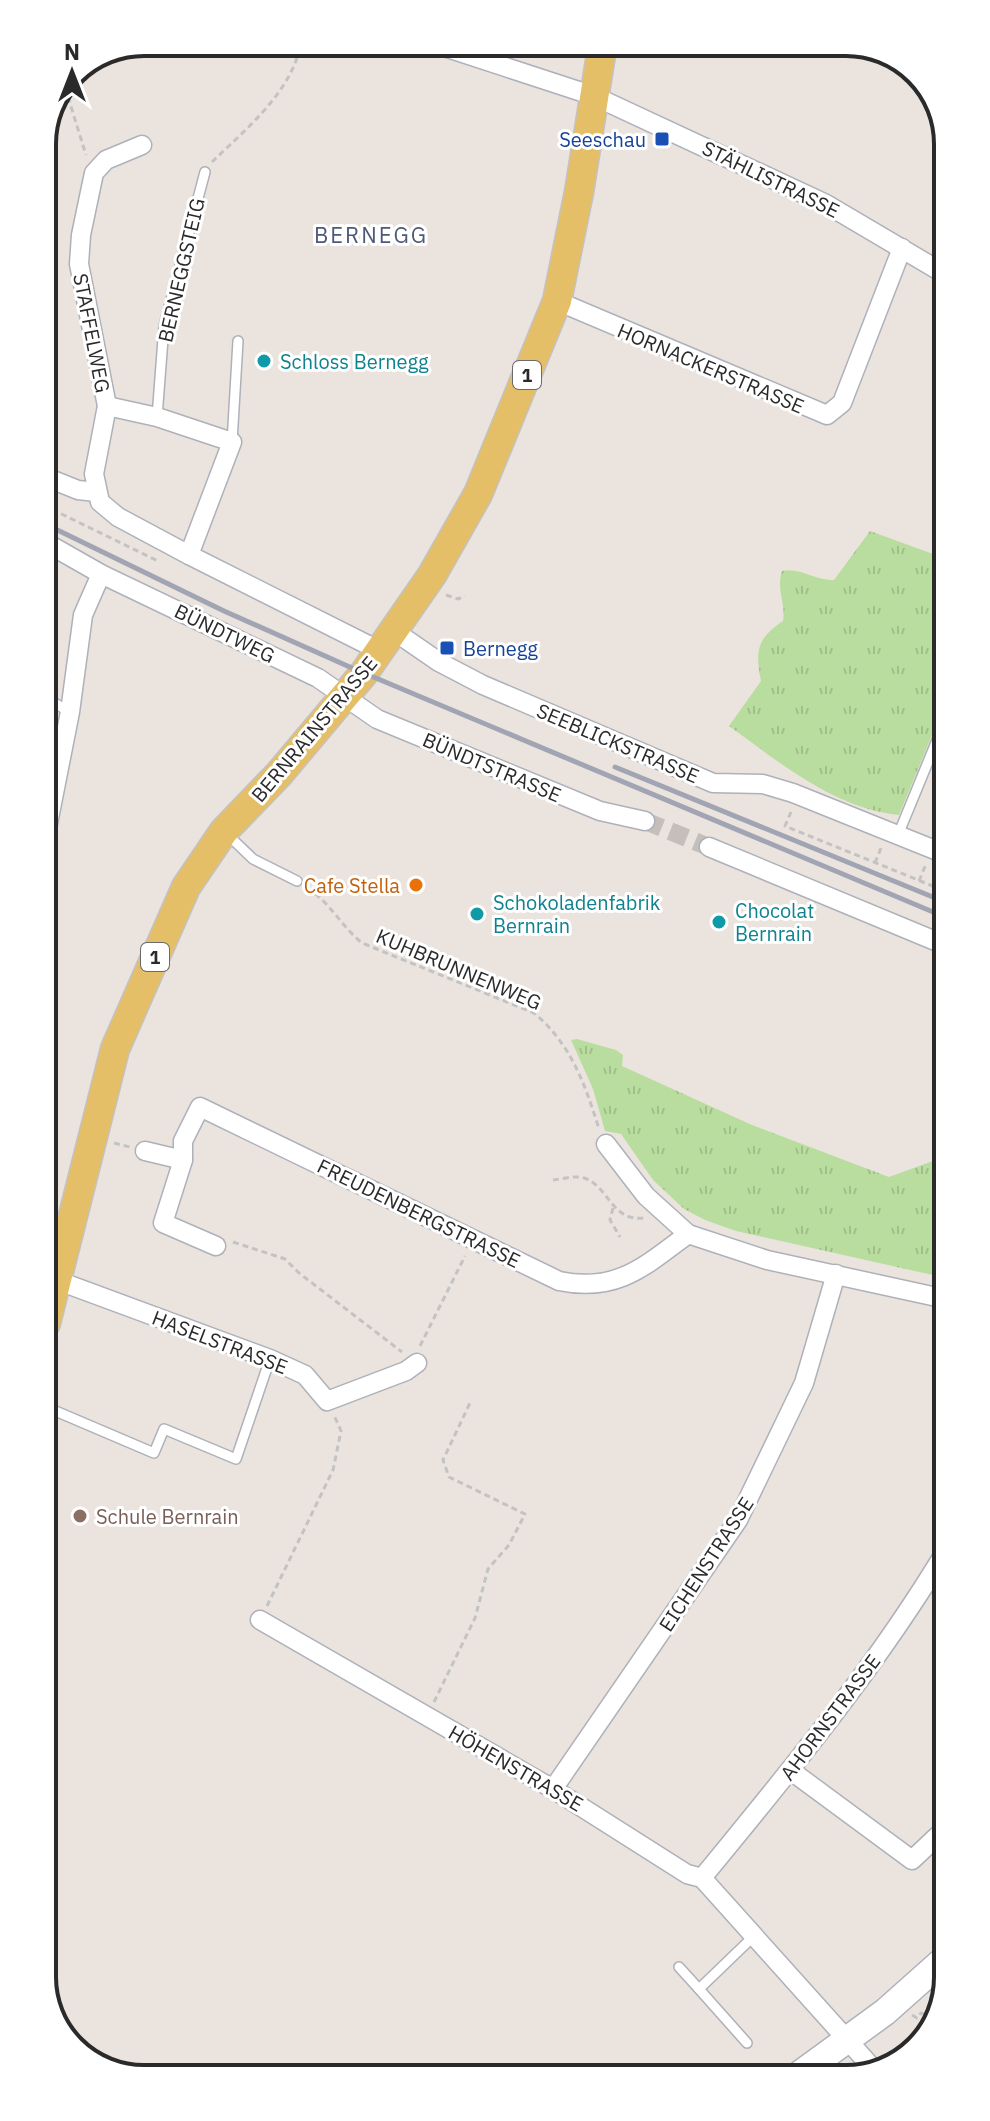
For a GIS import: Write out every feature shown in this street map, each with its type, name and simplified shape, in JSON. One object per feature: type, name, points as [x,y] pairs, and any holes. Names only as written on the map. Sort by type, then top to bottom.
[{"type":"main road","name":"BERNRAINSTRASSE","points":[[56,1260],[115,1049],[186,887],[224,831],[345,699],[432,575],[478,494],[557,301],[577,206],[601,56]]},
{"type":"main road","points":[[813,2065],[849,2039],[934,1968]]},
{"type":"street","name":"STÄHLISTRASSE","points":[[472,56],[594,96],[826,204],[934,268]]},
{"type":"street","points":[[94,173],[106,160],[142,145]]},
{"type":"street","name":"STAFFELWEG","points":[[94,173],[84,206],[79,264],[107,406]]},
{"type":"street","name":"HORNACKERSTRASSE","points":[[557,301],[827,415],[834,414],[842,403],[902,248]]},
{"type":"street","points":[[56,481],[78,490],[96,492],[94,474],[107,406],[157,417],[232,442],[189,555]]},
{"type":"street","name":"SEEBLICKSTRASSE","points":[[96,492],[106,509],[189,555],[439,662],[483,685],[713,783],[763,784],[934,857]]},
{"type":"street","name":"BÜNDTWEG","points":[[56,548],[101,574],[318,678],[345,699]]},
{"type":"street","points":[[56,780],[70,712],[83,615],[101,574]]},
{"type":"street","name":"BÜNDTSTRASSE","points":[[345,699],[377,719],[534,786],[600,811],[645,821]]},
{"type":"street","points":[[709,847],[934,940]]},
{"type":"street","name":"FREUDENBERGSTRASSE","points":[[216,1246],[163,1223],[183,1160],[183,1141],[200,1107],[559,1281],[584,1286],[605,1285],[626,1277],[688,1234]]},
{"type":"street","points":[[606,1144],[661,1213],[688,1234],[767,1260],[934,1296]]},
{"type":"street","points":[[145,1151],[183,1160]]},
{"type":"street","name":"EICHENSTRASSE","points":[[553,1789],[738,1520],[804,1383],[836,1274]]},
{"type":"street","name":"HASELSTRASSE","points":[[56,1280],[270,1359],[305,1375],[327,1401]]},
{"type":"street","points":[[327,1401],[406,1371],[417,1363]]},
{"type":"street","name":"AHORNSTRASSE","points":[[702,1878],[790,1770],[908,1614],[934,1571]]},
{"type":"street","name":"HÖHENSTRASSE","points":[[260,1620],[553,1789],[687,1874],[702,1878],[868,2062]]},
{"type":"street","points":[[790,1770],[912,1860],[934,1839]]},
{"type":"lane","name":"BERNEGGSTEIG","points":[[157,417],[164,326],[205,172]]},
{"type":"lane","points":[[232,442],[238,341]]},
{"type":"lane","points":[[56,704],[70,712]]},
{"type":"lane","points":[[890,839],[934,744]]},
{"type":"lane","points":[[224,831],[253,859],[297,881]]},
{"type":"lane","points":[[56,1411],[154,1453],[164,1429],[236,1459],[270,1359]]},
{"type":"lane","points":[[699,1989],[755,1935]]},
{"type":"lane","points":[[679,1967],[747,2043]]},
{"type":"path","points":[[205,172],[271,102],[299,56]]},
{"type":"path","points":[[68,100],[94,173]]},
{"type":"path","points":[[438,590],[451,597],[465,596]]},
{"type":"path","points":[[794,804],[785,826],[934,887]]},
{"type":"path","points":[[875,863],[890,839]]},
{"type":"path","points":[[919,881],[934,861]]},
{"type":"path","name":"KUHBRUNNENWEG","points":[[297,881],[323,898],[348,932],[362,943],[534,1013],[554,1030],[579,1071],[606,1144]]},
{"type":"path","points":[[90,1137],[145,1151]]},
{"type":"path","points":[[553,1180],[581,1176],[592,1182],[613,1208],[639,1219],[661,1213]]},
{"type":"path","points":[[613,1208],[610,1220],[620,1237]]},
{"type":"path","points":[[216,1246],[227,1240],[285,1259],[417,1363],[419,1349],[474,1238]]},
{"type":"path","points":[[260,1620],[333,1470],[341,1431],[327,1401]]},
{"type":"path","points":[[426,1716],[475,1618],[488,1569],[509,1545],[525,1514],[449,1477],[443,1460],[470,1403]]},
{"type":"path","points":[[909,2013],[917,2018],[921,2013],[926,2015]]},
{"type":"green space","points":[[870,531],[934,554],[934,730],[899,815],[852,804],[830,794],[729,726],[761,681],[758,653],[763,640],[783,621],[782,571],[834,580]]},
{"type":"green space","points":[[571,1040],[616,1050],[623,1055],[622,1066],[752,1125],[889,1177],[934,1161],[934,1275],[736,1231],[684,1209],[653,1180],[621,1134],[605,1131],[593,1089]]},
{"type":"tunnel","points":[[645,821],[709,847]]},
{"type":"railway","points":[[56,529],[224,611],[352,668],[934,912]]},
{"type":"railway","points":[[615,767],[934,898]]},
{"type":"place","name":"Seeschau","points":[[662,139]]},
{"type":"place","name":"Schloss Bernegg","points":[[264,361]]},
{"type":"place","name":"Bernegg","points":[[447,648]]},
{"type":"place","name":"Cafe Stella","points":[[416,885]]},
{"type":"place","name":"Schokoladenfabrik Bernrain","points":[[477,914]]},
{"type":"place","name":"Chocolat Bernrain","points":[[719,922]]},
{"type":"place","name":"Schule Bernrain","points":[[80,1516]]},
{"type":"district","name":"BERNEGG","points":[[371,234]]}]
